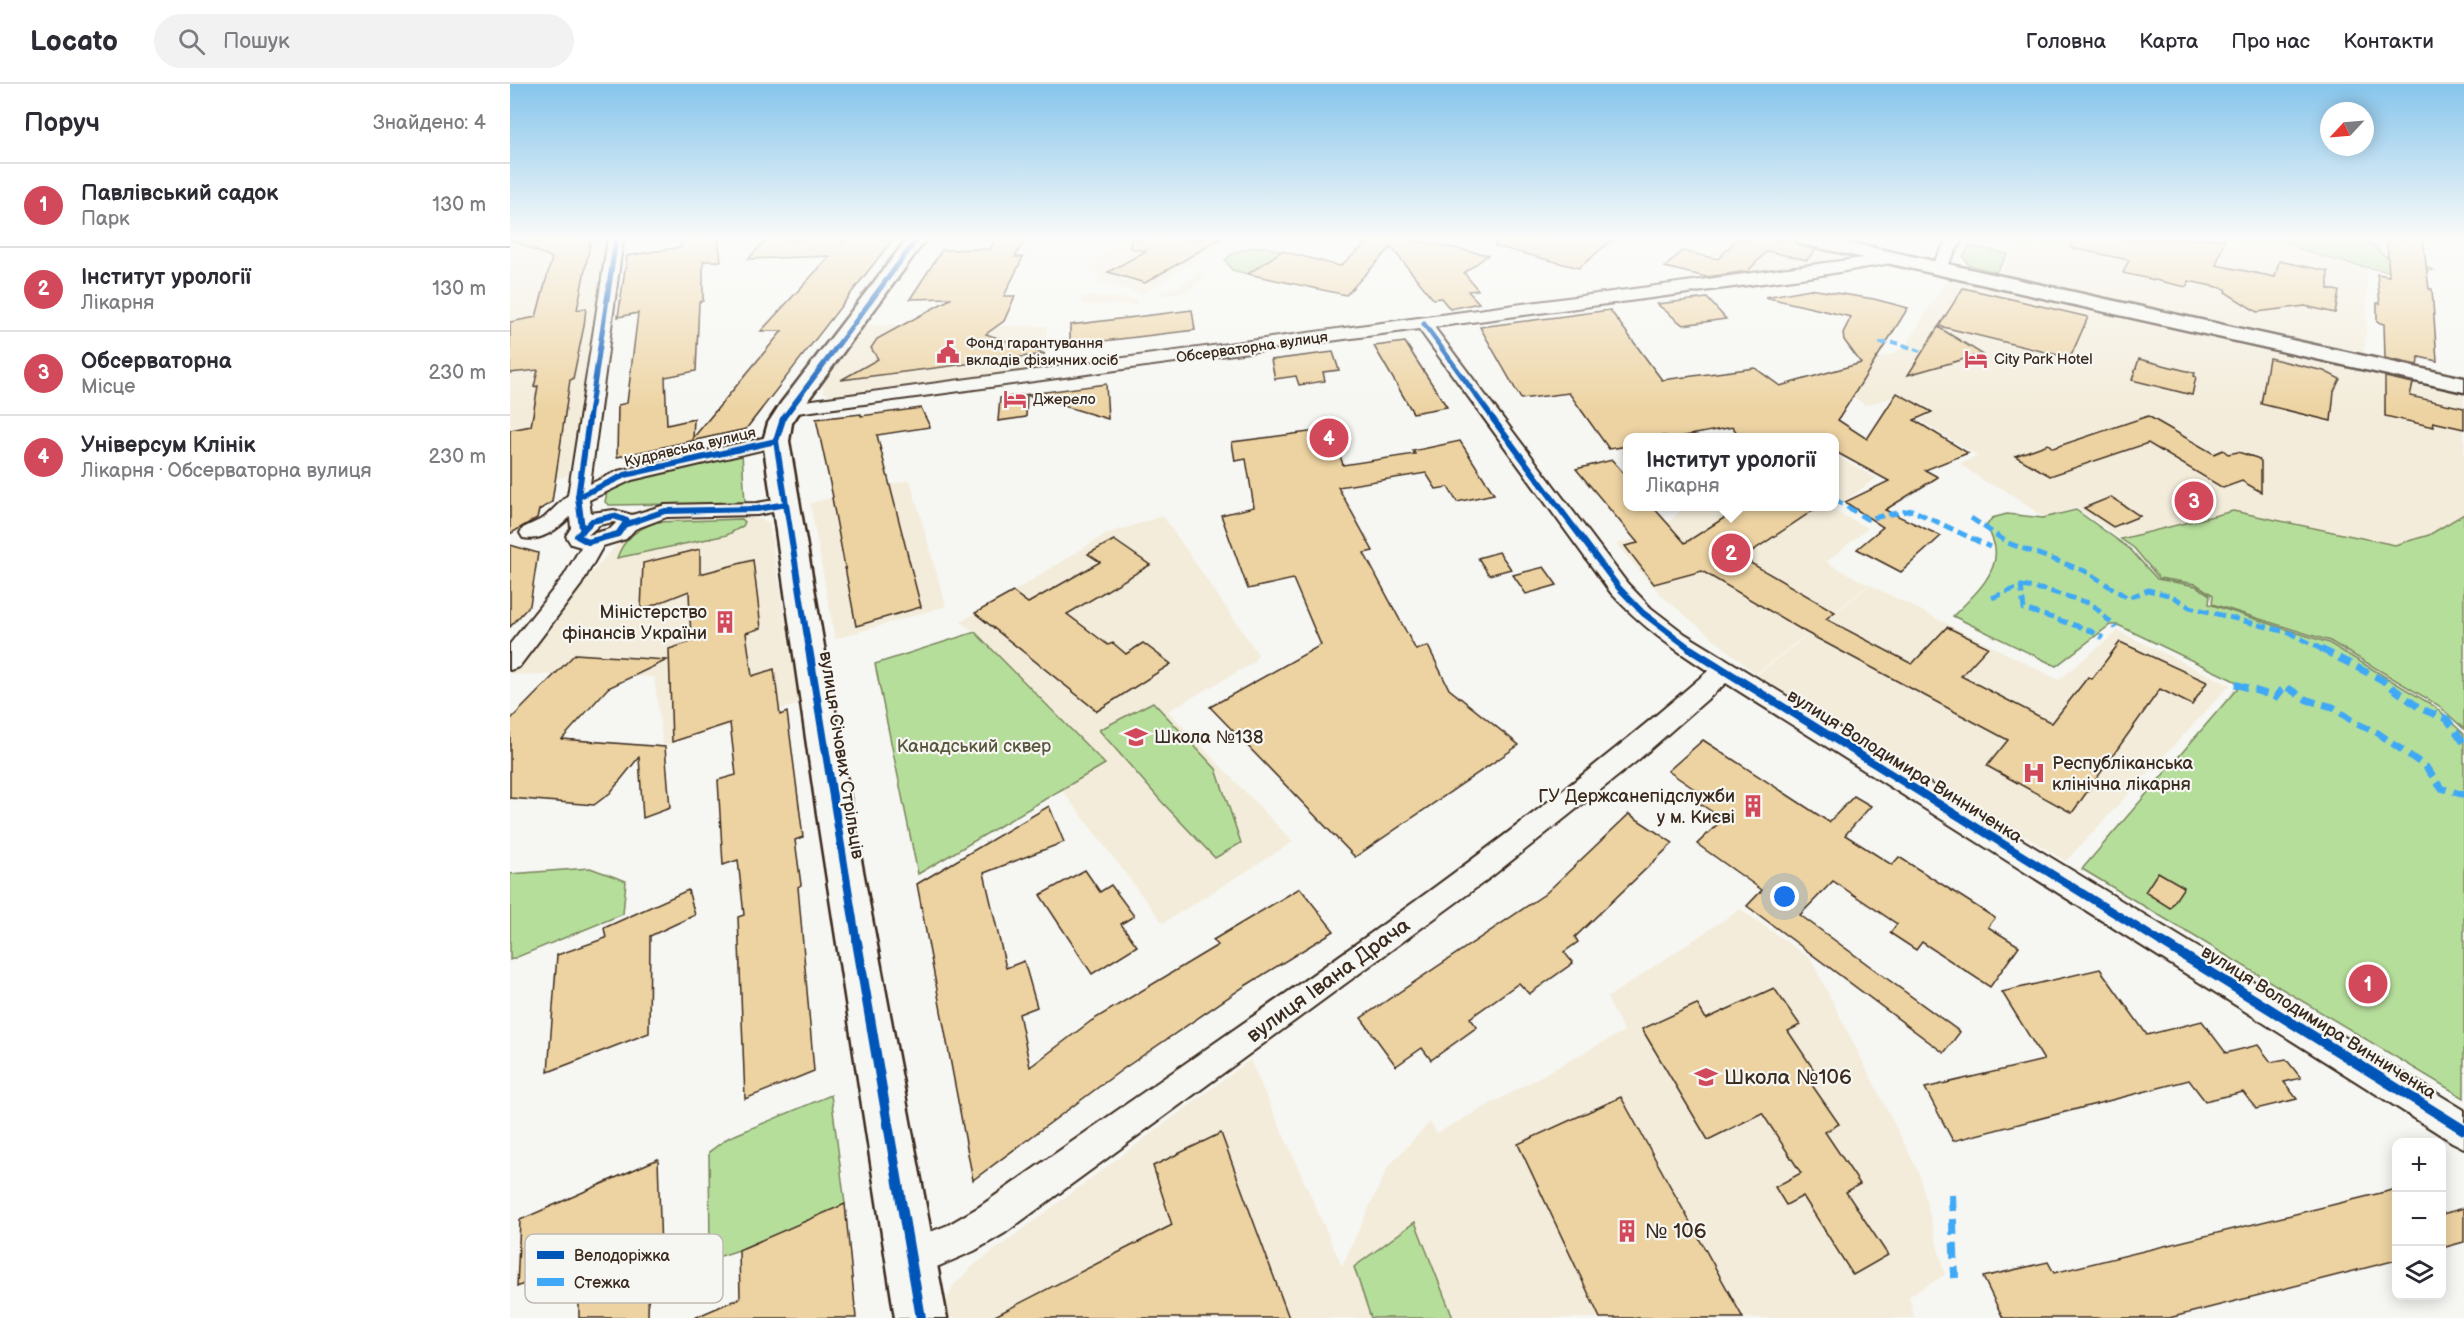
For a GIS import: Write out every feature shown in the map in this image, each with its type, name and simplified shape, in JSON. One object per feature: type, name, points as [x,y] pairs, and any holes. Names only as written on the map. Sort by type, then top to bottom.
[{"type":"main road","name":"вулиця Січових Стрільців","points":[[874,297],[790,408],[780,423],[776,441],[837,828],[921,1318]]},
{"type":"main road","points":[[2062,297],[2464,385]]},
{"type":"street","points":[[510,661],[573,580],[588,535],[578,497],[608,297]]},
{"type":"street","name":"Обсерваторна вулиця","points":[[790,408],[1621,297]]},
{"type":"street","name":"вулиця Володимира Винниченка","points":[[1424,324],[1618,588],[1643,613],[1676,640],[2464,1130]]},
{"type":"street","name":"Кудрявська вулиця","points":[[531,533],[552,523],[578,497],[625,475],[776,441]]},
{"type":"street","points":[[510,542],[547,529],[588,535],[618,534],[627,524],[665,511],[757,509],[786,504]]},
{"type":"street","name":"вулиця Івана Драча","points":[[911,1259],[961,1238],[992,1220],[1406,924],[1506,851],[1619,763],[1724,671]]},
{"type":"shaded area","points":[[510,297],[600,297],[568,476],[510,488]]},
{"type":"shaded area","points":[[1082,297],[1137,299],[1136,305],[1082,304]]},
{"type":"shaded area","points":[[1936,297],[2026,297],[2464,395],[2464,729],[2438,705],[2330,641],[2212,604],[2213,595],[2196,584],[2159,578],[2134,548],[2077,508],[2043,517],[2002,488],[1987,483],[1960,464],[1978,456],[1919,420],[1935,412],[1925,406],[1898,396],[1865,405],[1821,374],[1893,354],[1906,345]]},
{"type":"shaded area","points":[[2104,297],[2367,297],[2364,353]]},
{"type":"shaded area","points":[[866,325],[1047,326],[1044,371],[838,397],[827,394],[823,391],[823,384]]},
{"type":"shaded area","points":[[1839,457],[1876,478],[1839,506]]},
{"type":"shaded area","points":[[910,480],[946,606],[835,639],[810,503]]},
{"type":"shaded area","points":[[1680,511],[1835,511],[1868,528],[1826,562],[1869,585],[1756,674],[1662,596],[1616,544],[1658,533]]},
{"type":"shaded area","name":"Школа №138","points":[[1163,516],[1258,654],[1253,663],[1168,711],[1293,842],[1163,923],[1062,790],[1104,764],[975,632],[960,622],[1106,534]]},
{"type":"shaded area","points":[[663,517],[753,517],[769,522],[799,704],[663,746],[654,677],[510,674],[510,666],[619,542],[635,529]]},
{"type":"shaded area","name":"Республіканська клінічна лікарня","points":[[1870,585],[2059,680],[2118,631],[2230,685],[2066,861],[1757,675]]},
{"type":"shaded area","name":"Школа №106","points":[[1740,909],[1811,959],[1919,1173],[1945,1275],[1909,1296],[1914,1318],[947,1318],[945,1305],[953,1286],[973,1266],[1250,1060],[1342,1266],[1388,1167],[1430,1122],[1437,1133],[1624,1031],[1607,998]]},
{"type":"green space","points":[[742,453],[745,503],[609,505],[605,502],[607,492],[629,479]]},
{"type":"green space","points":[[2076,510],[2130,549],[2157,579],[2196,586],[2210,595],[2209,604],[2329,643],[2434,706],[2464,734],[2464,1098],[2082,869],[2241,684],[2118,625],[2110,625],[2056,666],[1953,616],[1982,586],[1993,568],[1995,548],[1987,525],[1992,518],[2007,514],[2043,518]]},
{"type":"green space","points":[[2233,511],[2395,545],[2429,535],[2464,514],[2464,729],[2438,705],[2330,641],[2212,604],[2213,595],[2196,584],[2159,578],[2134,548],[2121,539]]},
{"type":"green space","points":[[742,519],[745,522],[743,526],[727,535],[617,558],[623,545],[632,535],[657,522]]},
{"type":"green space","name":"Канадський сквер","points":[[975,632],[1105,764],[918,874],[875,664]]},
{"type":"green space","points":[[1153,702],[1216,769],[1241,843],[1215,858],[1099,730]]},
{"type":"green space","points":[[590,868],[626,881],[623,914],[510,960],[510,874]]},
{"type":"green space","points":[[831,1095],[845,1204],[723,1255],[723,1234],[710,1234],[709,1152],[728,1138]]},
{"type":"green space","points":[[1415,1222],[1453,1318],[1371,1318],[1354,1267]]},
{"type":"building","points":[[542,297],[580,297],[577,310],[586,308],[573,379],[570,380],[552,502],[539,510],[537,518],[510,534],[510,430],[531,426],[538,386],[534,387],[538,370],[510,373],[510,322],[536,317]]},
{"type":"building","points":[[621,297],[703,297],[703,301],[699,302],[696,371],[665,377],[667,425],[694,419],[693,438],[782,331],[761,331],[793,297],[848,297],[746,429],[617,457],[618,405],[627,403],[638,313],[618,317]]},
{"type":"building","points":[[912,297],[1015,297],[1004,321],[986,334],[1045,354],[841,380],[878,359],[871,348],[877,339],[952,298],[910,299]]},
{"type":"building","points":[[1431,297],[1473,297],[1479,303],[1450,309],[1441,298],[1433,299]]},
{"type":"building","points":[[1765,297],[1859,297],[1908,308],[1838,420],[1867,439],[1897,393],[1932,412],[1914,420],[1968,453],[1925,470],[1938,477],[1885,510],[1941,536],[1901,572],[1857,549],[1883,527],[1845,502],[1889,481],[1839,454],[1839,433],[1737,433],[1733,427],[1701,433],[1623,433],[1623,447],[1609,449],[1569,393],[1521,399],[1480,327],[1610,310],[1662,380],[1755,368],[1780,386],[1861,363],[1844,340],[1843,333],[1851,317]]},
{"type":"building","points":[[1958,297],[2000,297],[2088,317],[2070,358],[1939,326]]},
{"type":"building","points":[[2232,297],[2338,297],[2335,313],[2305,306],[2257,312]]},
{"type":"building","points":[[2379,297],[2433,297],[2437,361],[2419,357],[2417,365],[2385,358],[2384,324],[2377,322],[2377,303],[2380,304]]},
{"type":"building","points":[[1707,298],[1726,319],[1683,325],[1657,304]]},
{"type":"building","points":[[1192,310],[1195,330],[1070,345],[1070,325]]},
{"type":"building","points":[[1938,327],[1982,354],[1908,375]]},
{"type":"building","points":[[1405,342],[1447,407],[1413,413],[1374,346]]},
{"type":"building","points":[[1333,352],[1339,370],[1323,372],[1325,381],[1299,385],[1296,376],[1275,379],[1271,360]]},
{"type":"building","points":[[2269,358],[2324,371],[2340,379],[2334,391],[2331,421],[2261,404]]},
{"type":"building","points":[[2139,359],[2195,373],[2192,395],[2132,380]]},
{"type":"building","points":[[2385,377],[2413,383],[2410,396],[2464,408],[2464,429],[2433,422],[2434,427],[2385,416]]},
{"type":"building","points":[[1106,384],[1108,419],[1027,395],[1026,417],[998,421],[1000,398]]},
{"type":"building","points":[[921,408],[930,427],[877,435],[921,607],[856,626],[833,497],[816,419]]},
{"type":"building","points":[[2148,416],[2214,454],[2223,450],[2228,454],[2238,452],[2257,458],[2261,461],[2261,492],[2242,481],[2223,488],[2148,443],[2050,476],[2015,456],[2048,444],[2053,448]]},
{"type":"building","points":[[1332,429],[1343,465],[1415,454],[1413,451],[1460,441],[1494,494],[1457,502],[1448,487],[1436,489],[1426,473],[1338,487],[1373,551],[1364,553],[1416,650],[1428,646],[1449,689],[1519,745],[1355,857],[1210,707],[1321,645],[1293,579],[1248,589],[1221,515],[1254,507],[1246,459],[1235,461],[1232,442]]},
{"type":"building","points":[[1612,460],[1623,472],[1623,511],[1657,511],[1685,543],[1735,511],[1812,511],[1742,558],[1835,612],[1826,619],[1912,664],[1947,627],[1988,647],[1961,676],[2052,723],[2088,677],[2092,679],[2120,642],[2207,682],[2192,705],[2160,689],[2072,813],[1987,766],[2008,740],[1807,633],[1702,571],[1654,584],[1625,546],[1638,543],[1576,469]]},
{"type":"building","points":[[2111,497],[2140,516],[2113,527],[2084,508]]},
{"type":"building","points":[[1114,540],[1150,565],[1067,614],[1108,645],[1113,643],[1126,654],[1143,643],[1171,664],[1097,711],[975,613],[1013,592],[1028,603],[1100,562],[1088,554]]},
{"type":"building","points":[[510,545],[538,553],[530,605],[510,627]]},
{"type":"building","points":[[700,549],[700,574],[753,560],[761,628],[746,633],[752,676],[774,669],[780,715],[787,712],[803,837],[795,840],[801,885],[798,887],[814,1071],[745,1099],[738,917],[744,915],[738,860],[723,865],[718,780],[736,775],[730,723],[672,742],[669,649],[691,642],[689,591],[641,610],[643,563]]},
{"type":"building","points":[[1499,552],[1511,569],[1489,575],[1478,558]]},
{"type":"building","points":[[1544,567],[1557,585],[1526,594],[1513,575]]},
{"type":"building","points":[[575,654],[667,660],[608,688],[562,739],[665,747],[670,808],[643,818],[639,757],[610,793],[594,805],[510,798],[510,720]]},
{"type":"building","points":[[1703,740],[1829,822],[1854,796],[1871,806],[1845,835],[1892,865],[1899,857],[1995,918],[1988,927],[2019,946],[1990,987],[1922,942],[1916,950],[1890,933],[1897,924],[1833,881],[1800,915],[1960,1032],[1944,1053],[1747,906],[1762,890],[1697,844],[1723,819],[1699,803],[1706,797],[1668,771]]},
{"type":"building","points":[[1049,806],[1064,842],[984,873],[1006,968],[1024,961],[1037,1007],[1019,1014],[1030,1067],[1091,1021],[1218,945],[1213,940],[1300,888],[1334,931],[1245,986],[1123,1069],[973,1180],[917,884]]},
{"type":"building","points":[[1629,814],[1673,843],[1575,937],[1578,942],[1564,952],[1573,963],[1529,994],[1519,983],[1470,1018],[1477,1027],[1431,1060],[1422,1048],[1396,1066],[1361,1018],[1545,894]]},
{"type":"building","points":[[1085,870],[1100,892],[1111,885],[1134,916],[1121,924],[1137,946],[1092,974],[1040,895]]},
{"type":"building","points":[[2158,872],[2184,887],[2170,908],[2145,892]]},
{"type":"building","points":[[688,890],[695,915],[650,936],[649,1033],[548,1072],[557,955],[606,938],[604,928]]},
{"type":"building","points":[[2100,969],[2147,1035],[2202,1021],[2226,1053],[2258,1045],[2271,1062],[2286,1059],[2301,1078],[2284,1082],[2297,1099],[2256,1109],[2243,1092],[2205,1101],[2189,1080],[1953,1141],[1925,1088],[2044,1060],[2002,992]]},
{"type":"building","points":[[1774,988],[1800,1025],[1788,1031],[1814,1070],[1805,1075],[1839,1124],[1825,1132],[1860,1184],[1846,1192],[1888,1255],[1853,1275],[1803,1196],[1786,1205],[1775,1187],[1801,1173],[1762,1113],[1708,1140],[1642,1029],[1697,1004],[1706,1019]]},
{"type":"building","name":"№ 106","points":[[1621,1097],[1743,1318],[1600,1318],[1518,1144]]},
{"type":"building","points":[[1221,1133],[1289,1318],[991,1318],[1172,1225],[1153,1166]]},
{"type":"building","points":[[658,1159],[660,1234],[525,1234],[525,1283],[517,1287],[520,1220]]},
{"type":"building","points":[[2392,1190],[2392,1261],[2169,1318],[2003,1318],[1983,1277],[2048,1262],[2054,1273]]},
{"type":"building","points":[[845,1204],[856,1318],[694,1318],[740,1298],[739,1250]]},
{"type":"building","points":[[2464,1208],[2464,1242],[2446,1247],[2446,1213]]},
{"type":"building","points":[[579,1303],[648,1303],[648,1318],[579,1318]]},
{"type":"marked path","points":[[1879,343],[1897,343],[1920,351]]},
{"type":"marked path","points":[[1839,502],[1867,519],[1912,510],[1990,547]]},
{"type":"marked path","points":[[1971,518],[2008,543],[2085,571],[2128,598],[2148,590],[2172,596],[2190,607],[2290,633],[2382,680],[2421,709],[2447,719],[2464,743]]},
{"type":"marked path","points":[[2021,586],[2046,590],[2092,604],[2116,628]]},
{"type":"marked path","points":[[1992,598],[2021,586],[2024,609],[2087,629],[2103,638]]},
{"type":"marked path","points":[[2235,684],[2276,697],[2285,686],[2307,700],[2333,707],[2355,723],[2378,733],[2426,767],[2441,788],[2464,795]]},
{"type":"marked path","points":[[1952,1195],[1955,1278]]},
{"type":"cycle path","points":[[582,528],[578,497],[608,297]]},
{"type":"cycle path","points":[[874,297],[790,408],[780,423],[776,441],[837,828],[921,1318]]},
{"type":"cycle path","points":[[1424,324],[1619,588],[1643,613],[1676,640],[2464,1130]]},
{"type":"cycle path","points":[[578,497],[625,475],[776,441]]},
{"type":"cycle path","points":[[627,524],[627,521],[621,518],[607,516],[585,525],[577,536],[588,542],[602,540],[618,534],[627,524],[665,511],[757,509],[786,504]]},
{"type":"place","name":"Фонд гарантування вкладів фізичних осіб","points":[[948,352]]},
{"type":"place","name":"City Park Hotel","points":[[1976,359]]},
{"type":"place","name":"Джерело","points":[[1015,399]]},
{"type":"place","name":"Універсум Клінік","points":[[1329,438]]},
{"type":"place","name":"Обсерваторна","points":[[2194,501]]},
{"type":"place","name":"Інститут урології","points":[[1731,553]]},
{"type":"place","name":"Міністерство фінансів України","points":[[725,622]]},
{"type":"place","name":"Школа №138","points":[[1136,737]]},
{"type":"place","name":"Республіканська клінічна лікарня","points":[[2034,773]]},
{"type":"place","name":"ГУ Держсанепідслужби у м. Києві","points":[[1753,806]]},
{"type":"place","name":"Павлівський садок","points":[[2368,984]]},
{"type":"place","name":"Школа №106","points":[[1706,1077]]},
{"type":"place","name":"№ 106","points":[[1627,1231]]}]
